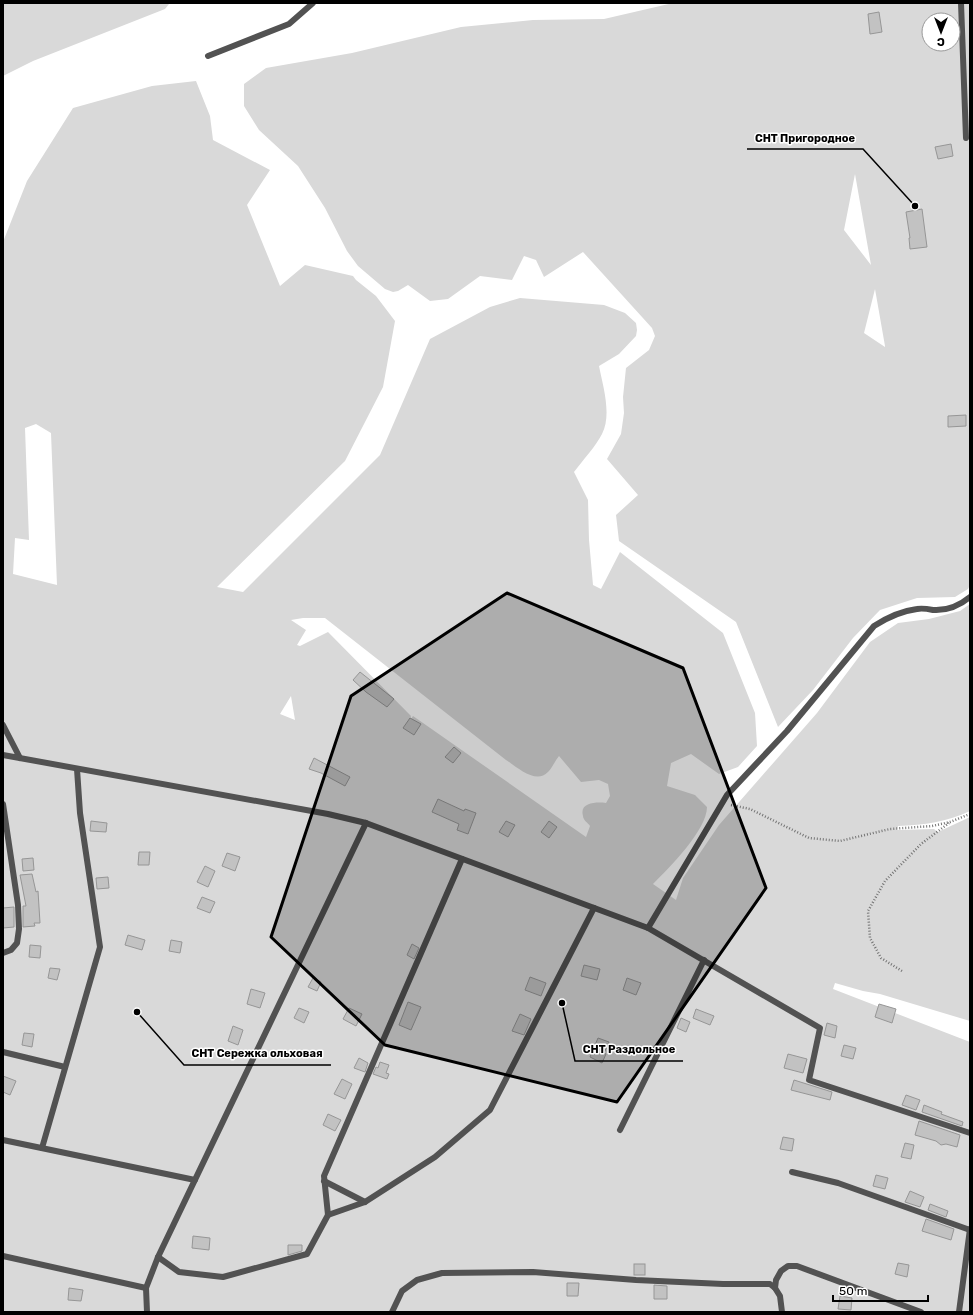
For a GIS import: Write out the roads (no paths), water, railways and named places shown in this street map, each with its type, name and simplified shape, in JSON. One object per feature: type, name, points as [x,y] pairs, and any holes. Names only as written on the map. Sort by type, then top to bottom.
[{"type":"lane","points":[[208,56],[289,24],[313,3]]},
{"type":"lane","points":[[961,3],[966,138]]},
{"type":"lane","points":[[648,928],[727,795],[787,731],[874,626],[888,617],[901,612],[919,608],[936,610],[947,609],[956,607],[970,597]]},
{"type":"lane","points":[[3,725],[20,758]]},
{"type":"lane","points":[[3,755],[320,813],[366,823],[648,928],[820,1028],[809,1080],[970,1133]]},
{"type":"lane","points":[[42,1148],[100,947],[80,813],[77,768]]},
{"type":"lane","points":[[3,804],[18,905],[19,929],[17,943],[11,950],[3,953]]},
{"type":"lane","points":[[147,1312],[146,1288],[158,1257],[366,823]]},
{"type":"lane","points":[[158,1257],[179,1272],[223,1277],[307,1254],[328,1215],[324,1176],[462,859]]},
{"type":"lane","points":[[328,1215],[365,1202],[435,1157],[490,1110],[594,908]]},
{"type":"lane","points":[[620,1130],[704,960]]},
{"type":"lane","points":[[3,1052],[65,1067]]},
{"type":"lane","points":[[3,1140],[195,1180]]},
{"type":"lane","points":[[792,1172],[838,1183],[970,1229],[968,1262],[959,1312]]},
{"type":"lane","points":[[324,1181],[365,1202]]},
{"type":"lane","points":[[3,1256],[146,1288]]},
{"type":"lane","points":[[775,1288],[776,1280],[781,1271],[788,1266],[797,1266],[921,1312]]},
{"type":"lane","points":[[392,1312],[402,1291],[417,1280],[442,1273],[533,1272],[636,1280],[770,1284],[775,1288],[780,1296],[782,1312]]},
{"type":"place","name":"СНТ Пригородное","points":[[915,206]]},
{"type":"place","name":"СНТ Раздольное","points":[[562,1003]]},
{"type":"place","name":"СНТ Сережка ольховая","points":[[137,1012]]}]
